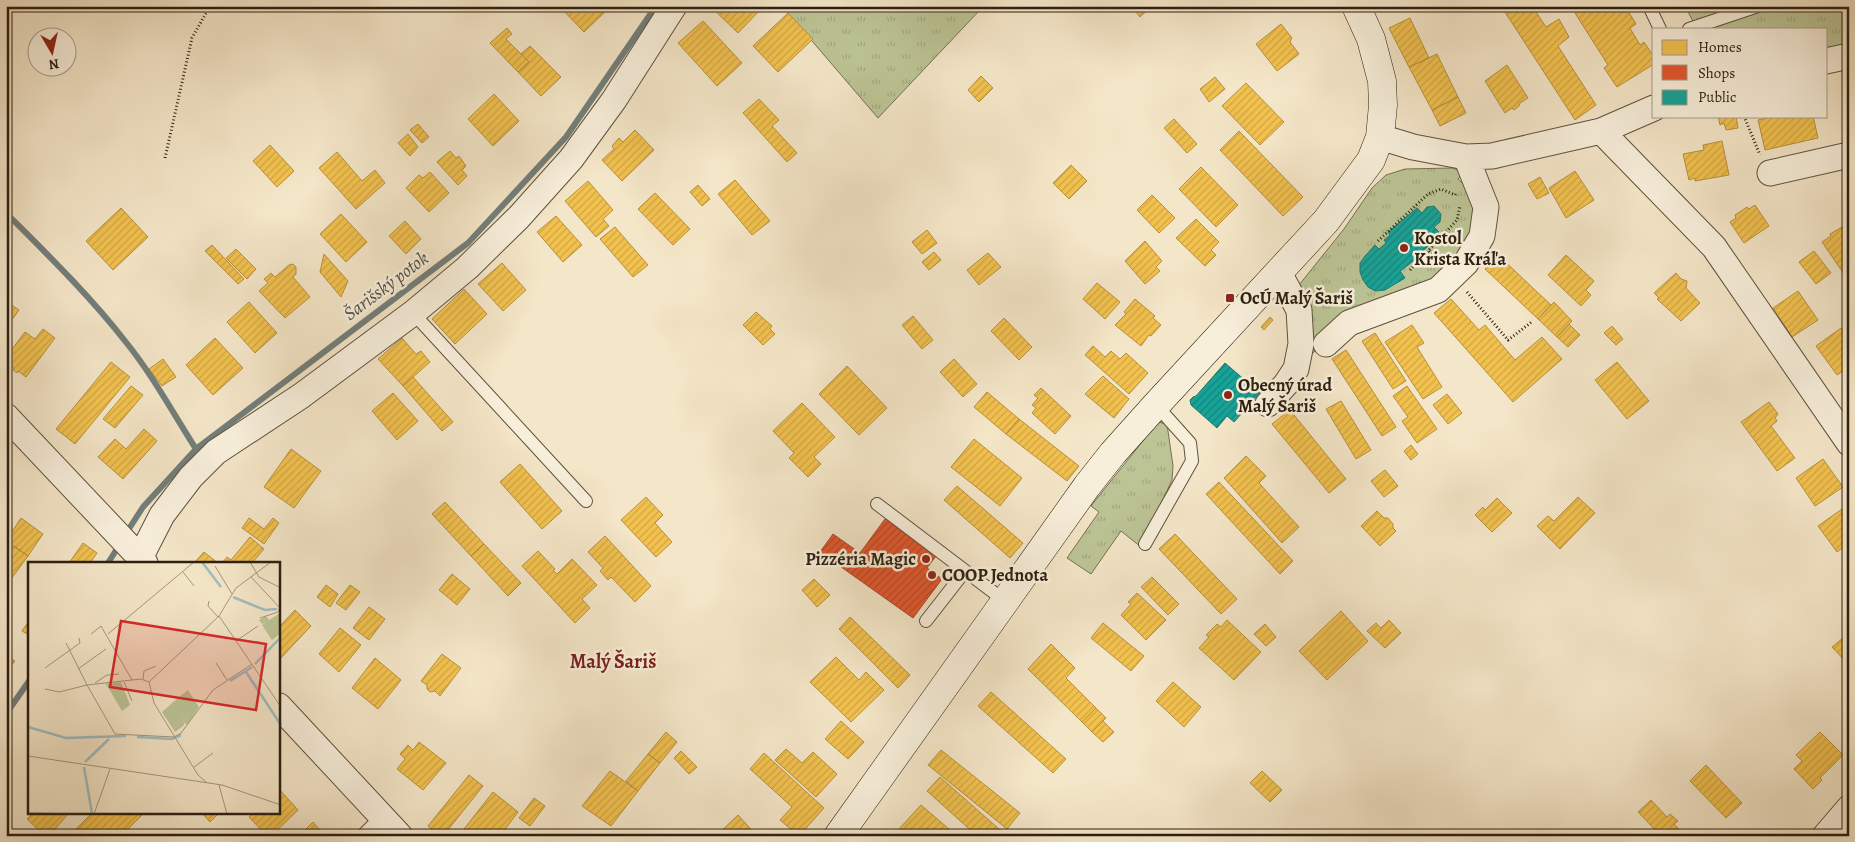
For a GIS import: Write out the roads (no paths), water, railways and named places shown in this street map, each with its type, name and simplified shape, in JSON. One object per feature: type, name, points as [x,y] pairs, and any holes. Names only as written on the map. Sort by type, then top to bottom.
[{"type":"street","points":[[6,416],[132,550],[191,478],[216,452],[301,396],[413,312],[467,268],[500,237],[571,159],[614,100],[674,6]]},
{"type":"street","points":[[838,836],[1087,486],[1113,453],[1326,220],[1371,160],[1380,137],[1383,105],[1382,81],[1372,39],[1356,6]]},
{"type":"street","points":[[1828,61],[1849,56]]},
{"type":"street","points":[[1380,137],[1470,167],[1492,156],[1601,130],[1652,109]]},
{"type":"street","points":[[1601,130],[1714,247],[1849,443]]},
{"type":"street","points":[[1770,173],[1849,154]]},
{"type":"street","points":[[1326,344],[1349,323],[1438,290],[1466,263],[1482,236],[1486,207],[1470,167]]},
{"type":"street","points":[[1268,404],[1286,384],[1296,369],[1301,344],[1299,310],[1279,273]]},
{"type":"street","points":[[280,707],[400,836]]},
{"type":"street","points":[[1825,836],[1849,808]]},
{"type":"lane","points":[[1649,6],[1660,28]]},
{"type":"lane","points":[[1692,28],[1758,6]]},
{"type":"lane","points":[[413,312],[586,501]]},
{"type":"lane","points":[[1145,544],[1192,461],[1190,443],[1156,405]]},
{"type":"lane","points":[[876,504],[1005,601]]},
{"type":"lane","points":[[926,622],[965,571]]},
{"type":"lane","points":[[362,836],[382,816]]},
{"type":"waterway","name":"Šarišský potok","points":[[125,535],[143,507],[196,449],[468,243],[566,137],[656,6]]},
{"type":"waterway","points":[[6,213],[82,291],[125,341],[153,380],[196,449]]},
{"type":"waterway","name":"Šarišský potok","points":[[109,562],[120,544]]},
{"type":"waterway","name":"Šarišský potok","points":[[6,714],[28,682]]},
{"type":"place","name":"Kostol Krista Kráľa","points":[[1404,248]]},
{"type":"place","name":"OcÚ Malý Šariš","points":[[1230,298]]},
{"type":"place","name":"Obecný úrad Malý Šariš","points":[[1228,395]]},
{"type":"place","name":"Pizzéria Magic","points":[[926,559]]},
{"type":"place","name":"COOP Jednota","points":[[932,575]]},
{"type":"district","name":"Malý Šariš","points":[[613,661]]}]
